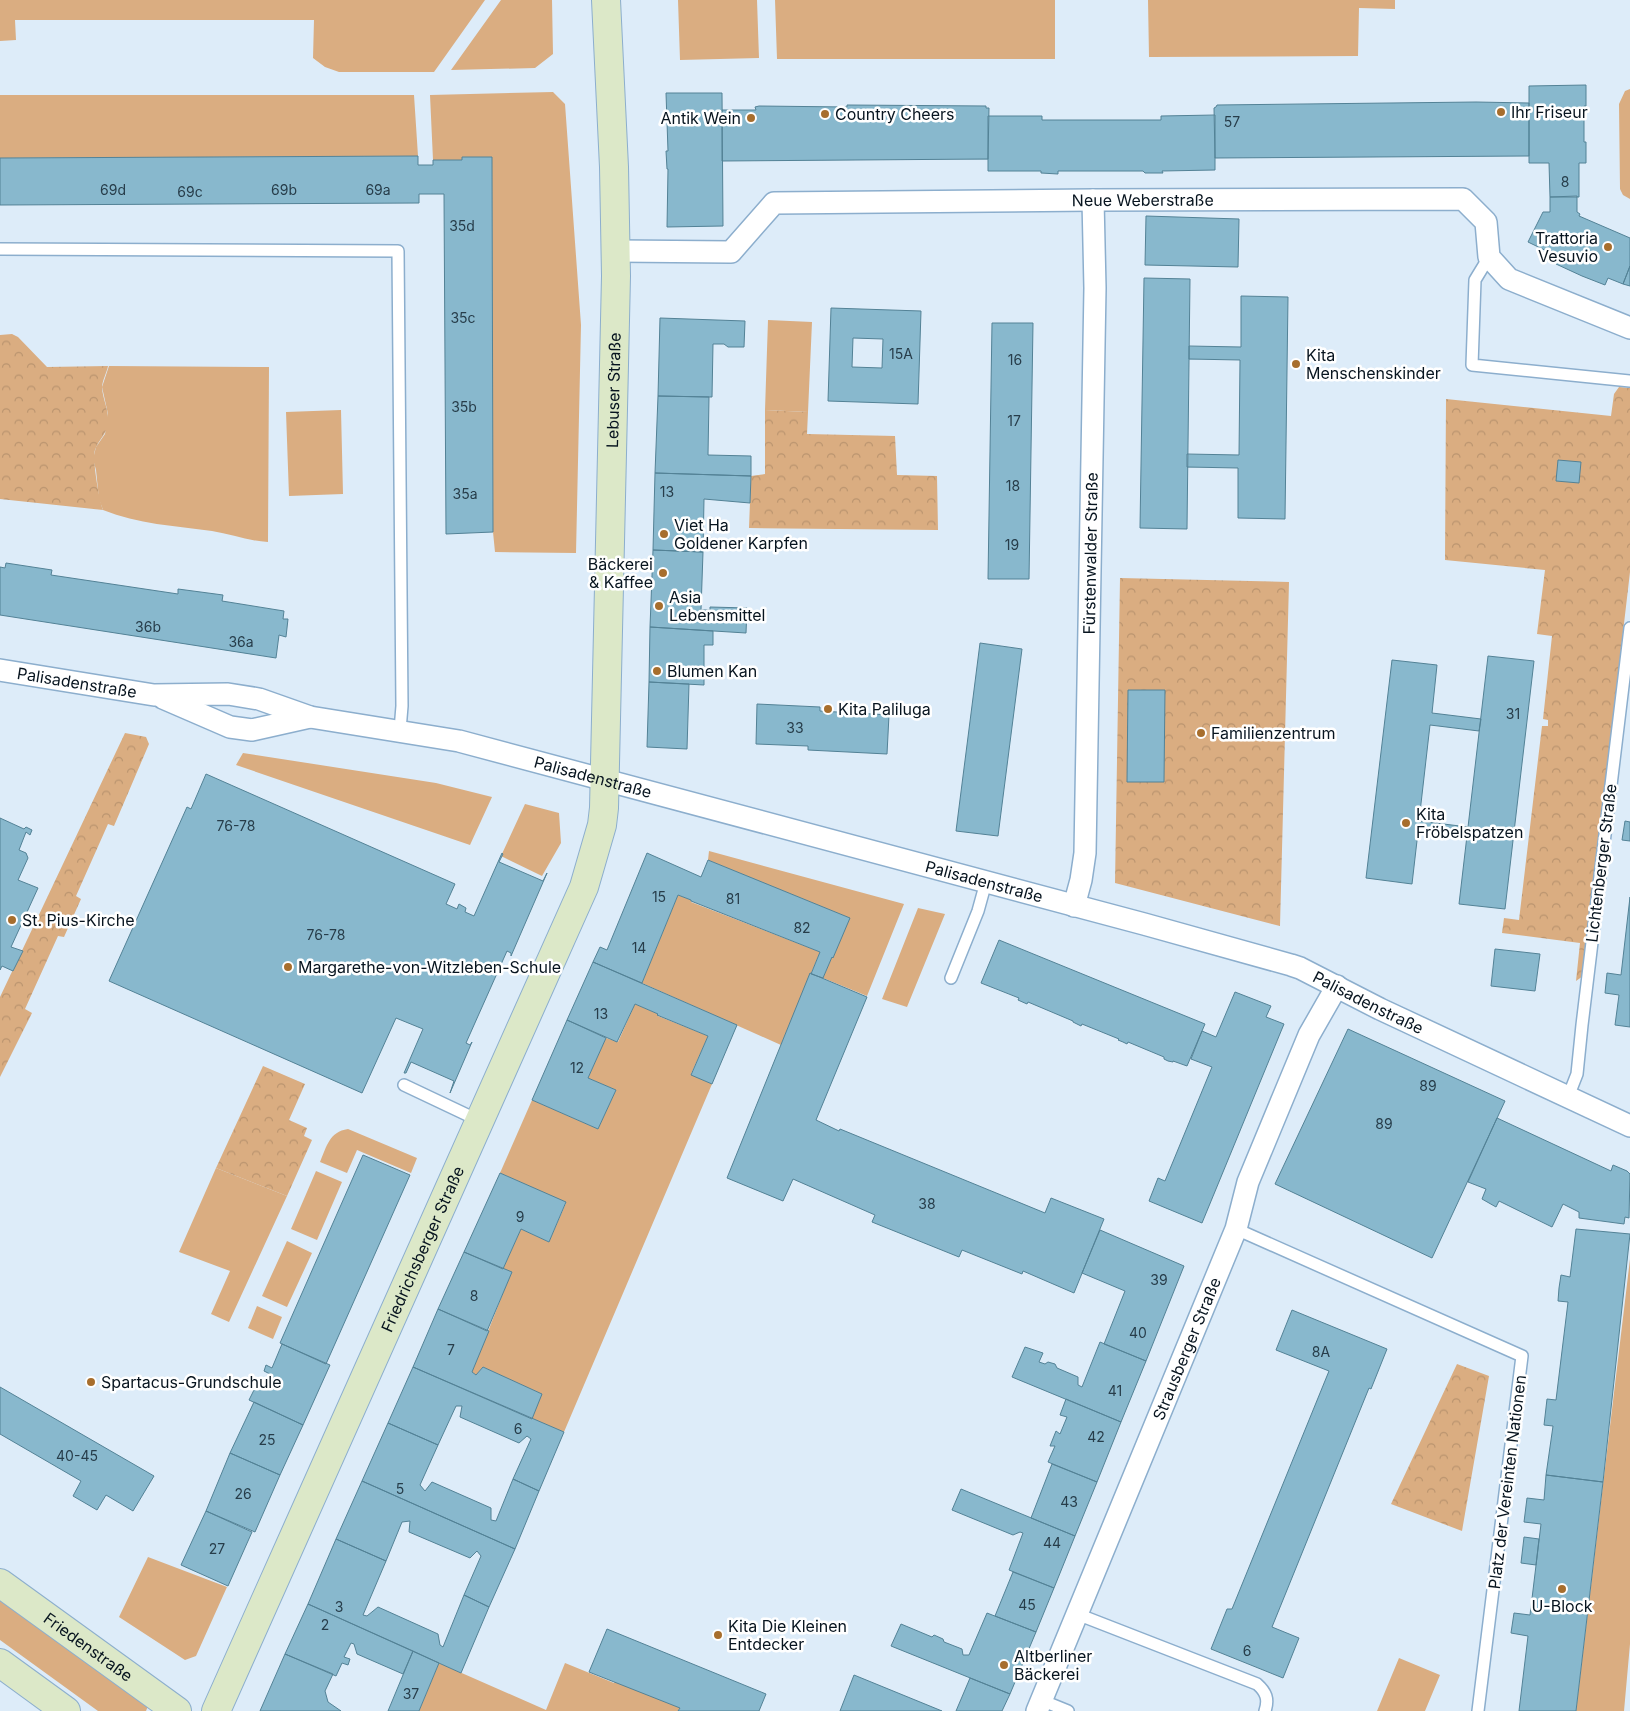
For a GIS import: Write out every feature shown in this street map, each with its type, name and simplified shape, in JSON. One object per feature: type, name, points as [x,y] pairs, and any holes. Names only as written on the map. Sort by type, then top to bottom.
[{"type":"street","name":"Lebuser Straße","points":[[605,780],[616,251],[606,0]]},
{"type":"street","name":"Neue Weberstraße","points":[[616,251],[731,252],[774,203],[1463,199],[1486,222],[1489,257]]},
{"type":"street","name":"Fürstenwalder Straße","points":[[1074,906],[1086,853],[1095,288],[1093,200]]},
{"type":"street","points":[[1489,257],[1509,280],[1630,328]]},
{"type":"street","name":"Palisadenstraße","points":[[0,670],[154,695],[228,694],[260,699],[310,717],[459,741],[1291,965],[1630,1126]]},
{"type":"street","name":"Palisadenstraße","points":[[154,695],[230,727],[252,730],[310,717]]},
{"type":"street","name":"Friedrichsberger Straße","points":[[216,1711],[584,886],[602,825],[605,780]]},
{"type":"street","name":"Strausberger Straße","points":[[1039,1706],[1236,1229],[1248,1182],[1309,1035],[1337,986]]},
{"type":"street","name":"Friedenstraße","points":[[0,1583],[177,1711]]},
{"type":"street","points":[[0,1663],[66,1711]]},
{"type":"lane","points":[[0,249],[398,251],[402,574],[402,706],[400,730]]},
{"type":"lane","points":[[1489,257],[1475,280],[1472,364],[1630,381]]},
{"type":"lane","name":"Lichtenberger Straße","points":[[1568,1097],[1577,1074],[1630,628]]},
{"type":"lane","points":[[951,978],[978,911],[986,882]]},
{"type":"lane","points":[[404,1086],[480,1121]]},
{"type":"lane","name":"Platz der Vereinten Nationen","points":[[1236,1229],[1522,1356],[1478,1711]]},
{"type":"lane","points":[[1077,1614],[1257,1684],[1268,1700],[1265,1711]]},
{"type":"lane","points":[[1039,1706],[1068,1711]]},
{"type":"green space","points":[[0,0],[485,0],[434,72],[339,72],[325,67],[313,58],[314,20],[15,20],[16,40],[0,41]]},
{"type":"green space","points":[[501,0],[552,0],[553,54],[535,68],[451,70]]},
{"type":"green space","points":[[678,0],[757,0],[759,58],[680,60]]},
{"type":"green space","points":[[775,0],[1055,0],[1055,59],[777,59]]},
{"type":"green space","points":[[1148,0],[1395,0],[1395,9],[1359,8],[1358,56],[1149,57]]},
{"type":"green space","points":[[1630,89],[1630,199],[1623,195],[1620,189],[1619,104],[1625,91]]},
{"type":"green space","points":[[553,92],[565,104],[581,325],[576,553],[495,552],[493,532],[492,158],[462,157],[462,160],[433,160],[430,95]]},
{"type":"green space","points":[[0,95],[414,95],[418,156],[0,158]]},
{"type":"green space","points":[[768,320],[812,322],[808,412],[765,410]]},
{"type":"green space","points":[[12,334],[18,337],[47,367],[108,366],[102,388],[108,413],[108,426],[96,446],[94,455],[96,479],[103,510],[0,499],[0,335]]},
{"type":"green space","points":[[109,366],[269,367],[268,542],[212,531],[143,521],[103,510],[99,499],[93,459],[96,447],[105,434],[108,414],[102,387]]},
{"type":"green space","points":[[1619,387],[1630,388],[1630,572],[1583,976],[1576,981],[1580,943],[1502,933],[1504,918],[1519,920],[1542,726],[1548,726],[1548,720],[1543,719],[1552,636],[1537,634],[1545,570],[1445,560],[1446,399],[1611,416],[1614,394]]},
{"type":"green space","points":[[341,410],[343,494],[289,496],[286,412]]},
{"type":"green space","points":[[765,410],[808,412],[807,434],[895,436],[897,475],[937,476],[938,530],[749,528],[751,476],[765,474]]},
{"type":"green space","name":"Familienzentrum","points":[[1120,578],[1289,582],[1280,926],[1115,883]]},
{"type":"green space","points":[[125,733],[146,737],[149,744],[114,826],[108,824],[76,896],[81,899],[64,937],[58,936],[25,1009],[32,1013],[0,1077],[0,997]]},
{"type":"green space","points":[[243,753],[436,783],[492,797],[470,845],[236,765]]},
{"type":"green space","points":[[525,804],[559,813],[561,843],[542,876],[501,856]]},
{"type":"green space","points":[[709,851],[904,904],[867,996],[823,978],[849,918],[708,860]]},
{"type":"green space","points":[[678,895],[691,900],[691,902],[820,952],[781,1045],[642,983]]},
{"type":"green space","points":[[918,908],[945,914],[907,1007],[882,999]]},
{"type":"green space","points":[[635,1004],[658,1014],[658,1016],[708,1036],[691,1074],[712,1084],[564,1432],[532,1419],[541,1394],[483,1367],[476,1375],[472,1372],[511,1273],[503,1269],[521,1229],[549,1242],[566,1203],[500,1173],[532,1100],[598,1129],[616,1090],[588,1078],[606,1038],[618,1042]]},
{"type":"green space","points":[[263,1066],[305,1084],[289,1120],[307,1128],[304,1136],[312,1140],[287,1196],[216,1168]]},
{"type":"green space","points":[[348,1129],[417,1158],[411,1173],[357,1150],[347,1173],[320,1162],[327,1145],[333,1137],[337,1133]]},
{"type":"green space","points":[[216,1168],[287,1196],[229,1322],[211,1314],[230,1271],[179,1252]]},
{"type":"green space","points":[[316,1171],[342,1182],[317,1240],[291,1229]]},
{"type":"green space","points":[[287,1241],[312,1253],[287,1307],[262,1296]]},
{"type":"green space","points":[[1630,1259],[1630,1644],[1624,1711],[1576,1711]]},
{"type":"green space","points":[[257,1306],[282,1317],[273,1339],[248,1328]]},
{"type":"green space","points":[[1457,1364],[1489,1376],[1462,1531],[1391,1504]]},
{"type":"green space","points":[[148,1557],[227,1587],[196,1656],[185,1660],[119,1617]]},
{"type":"green space","points":[[0,1598],[148,1706],[146,1711],[98,1711],[0,1640]]},
{"type":"green space","points":[[1399,1658],[1440,1675],[1425,1711],[1377,1711]]},
{"type":"green space","points":[[439,1663],[546,1710],[565,1663],[680,1708],[678,1711],[419,1711]]},
{"type":"building","points":[[1586,85],[1584,142],[1586,142],[1586,163],[1579,163],[1579,197],[1550,197],[1549,163],[1529,163],[1529,86]]},
{"type":"building","points":[[666,93],[722,93],[723,226],[667,227],[668,169],[666,151],[668,151]]},
{"type":"building","points":[[1529,103],[1529,156],[1215,158],[1214,108],[1217,105]]},
{"type":"building","points":[[847,105],[986,106],[986,108],[989,108],[988,159],[722,161],[722,110],[756,110],[755,107],[759,106],[847,107]]},
{"type":"building","points":[[1215,115],[1215,170],[1162,171],[1163,173],[1145,173],[1143,171],[1058,171],[1058,174],[1041,173],[1041,171],[988,171],[988,116],[1042,116],[1042,120],[1161,120],[1161,116]]},
{"type":"building","points":[[418,156],[418,165],[433,165],[433,160],[462,160],[462,157],[492,157],[493,532],[446,534],[444,194],[419,194],[419,203],[0,205],[0,158]]},
{"type":"building","points":[[1577,196],[1577,212],[1580,214],[1579,216],[1630,238],[1630,266],[1623,284],[1608,278],[1605,285],[1582,276],[1556,264],[1559,257],[1528,242],[1543,212],[1550,212],[1550,197]]},
{"type":"building","points":[[1146,216],[1239,219],[1238,267],[1145,265]]},
{"type":"building","points":[[1630,266],[1630,286],[1623,284]]},
{"type":"building","points":[[1144,278],[1190,279],[1187,529],[1140,528]]},
{"type":"building","points":[[1241,296],[1288,297],[1285,519],[1238,518],[1238,468],[1187,467],[1187,454],[1239,455],[1240,360],[1189,359],[1189,346],[1241,347]]},
{"type":"building","points":[[831,308],[921,311],[918,404],[828,401]],"holes":[[[853,338],[883,339],[882,368],[852,367]]]},
{"type":"building","points":[[660,318],[745,321],[744,347],[728,347],[724,344],[713,344],[712,397],[658,396]]},
{"type":"building","points":[[992,323],[1033,323],[1029,579],[988,579]]},
{"type":"building","points":[[658,396],[709,397],[708,455],[751,456],[751,476],[655,473]]},
{"type":"building","points":[[1558,460],[1581,462],[1579,483],[1556,481]]},
{"type":"building","points":[[655,473],[751,476],[750,503],[704,499],[703,552],[653,550]]},
{"type":"building","points":[[653,550],[703,552],[701,610],[710,610],[710,607],[747,608],[746,633],[650,627]]},
{"type":"building","points":[[6,563],[52,570],[51,575],[178,594],[178,589],[223,595],[222,601],[284,611],[283,619],[288,619],[286,637],[279,635],[276,658],[0,615],[0,567],[5,568]]},
{"type":"building","points":[[650,627],[713,631],[713,645],[704,645],[704,685],[649,682]]},
{"type":"building","points":[[980,643],[1022,649],[998,836],[956,831]]},
{"type":"building","points":[[1488,656],[1534,661],[1505,909],[1459,904]]},
{"type":"building","points":[[1392,660],[1437,665],[1432,713],[1481,719],[1479,731],[1430,725],[1419,821],[1468,827],[1467,838],[1418,832],[1412,884],[1366,878]]},
{"type":"building","points":[[649,682],[689,684],[687,749],[647,747]]},
{"type":"building","points":[[1128,690],[1165,690],[1164,782],[1127,782]]},
{"type":"building","points":[[757,704],[820,707],[820,711],[889,715],[887,754],[808,750],[808,746],[756,744]]},
{"type":"building","points":[[206,774],[455,884],[446,904],[457,909],[459,904],[466,908],[465,912],[474,916],[502,853],[499,862],[543,881],[547,873],[511,956],[511,953],[507,951],[466,1043],[470,1045],[472,1042],[450,1093],[454,1081],[411,1062],[406,1073],[404,1073],[423,1029],[396,1018],[362,1093],[109,981],[187,807],[191,809]]},
{"type":"building","name":"St. Pius-Kirche","points":[[0,818],[24,829],[26,827],[32,830],[30,835],[26,832],[19,850],[26,853],[28,858],[18,880],[38,888],[11,947],[23,951],[13,971],[2,966],[0,970]]},
{"type":"building","points":[[1625,821],[1630,822],[1630,841],[1622,840]]},
{"type":"building","points":[[647,853],[701,877],[708,860],[850,918],[823,978],[811,974],[820,952],[678,895],[642,983],[593,962],[600,947],[607,950]]},
{"type":"building","points":[[1630,897],[1630,1027],[1615,1025],[1619,995],[1605,993],[1607,973],[1621,975]]},
{"type":"building","points":[[999,940],[1205,1024],[1187,1066],[1168,1061],[1164,1057],[1128,1042],[1127,1044],[1082,1024],[1081,1026],[981,983]]},
{"type":"building","points":[[1495,949],[1540,954],[1535,991],[1491,986]]},
{"type":"building","points":[[593,962],[737,1025],[712,1084],[691,1075],[708,1036],[635,1004],[617,1042],[567,1020]]},
{"type":"building","points":[[810,973],[867,997],[816,1120],[839,1131],[840,1129],[1045,1213],[1051,1198],[1104,1219],[1074,1293],[1023,1271],[1022,1274],[962,1250],[959,1257],[872,1222],[875,1215],[793,1179],[783,1201],[727,1178]]},
{"type":"building","points":[[1235,992],[1271,1006],[1266,1017],[1284,1024],[1202,1223],[1149,1201],[1158,1178],[1165,1181],[1212,1067],[1191,1059],[1202,1031],[1216,1037]]},
{"type":"building","points":[[567,1020],[606,1038],[588,1078],[616,1090],[598,1129],[532,1100]]},
{"type":"building","points":[[1348,1029],[1505,1101],[1432,1258],[1275,1184]]},
{"type":"building","points":[[1497,1118],[1611,1171],[1613,1165],[1627,1171],[1630,1174],[1629,1218],[1625,1217],[1624,1224],[1579,1218],[1579,1212],[1563,1204],[1552,1227],[1499,1201],[1496,1207],[1482,1199],[1486,1189],[1468,1182]]},
{"type":"building","points":[[363,1155],[410,1175],[326,1364],[280,1343]]},
{"type":"building","points":[[500,1173],[566,1202],[549,1242],[521,1229],[503,1269],[464,1252]]},
{"type":"building","points":[[1576,1229],[1630,1234],[1603,1482],[1546,1475],[1553,1426],[1544,1425],[1547,1399],[1556,1400],[1568,1302],[1558,1301],[1559,1288],[1561,1275],[1570,1277]]},
{"type":"building","points":[[1100,1230],[1184,1266],[1146,1361],[1104,1344],[1125,1291],[1082,1273]]},
{"type":"building","points":[[464,1252],[512,1272],[487,1331],[438,1309]]},
{"type":"building","points":[[438,1309],[489,1331],[472,1372],[476,1375],[483,1367],[542,1394],[532,1419],[413,1367]]},
{"type":"building","points":[[1292,1310],[1387,1349],[1371,1389],[1369,1388],[1272,1627],[1299,1638],[1283,1678],[1211,1649],[1227,1609],[1232,1609],[1329,1371],[1276,1350]]},
{"type":"building","points":[[1100,1342],[1146,1361],[1121,1422],[1012,1377],[1025,1347],[1043,1353],[1039,1362],[1055,1364],[1057,1368],[1078,1377],[1078,1385],[1082,1387]]},
{"type":"building","points":[[282,1344],[330,1365],[303,1425],[249,1400],[257,1384],[265,1385],[270,1374],[264,1371],[266,1365],[272,1368]]},
{"type":"building","points":[[413,1367],[564,1432],[539,1491],[513,1479],[531,1439],[527,1436],[519,1443],[460,1417],[462,1406],[456,1406],[438,1445],[388,1423]]},
{"type":"building","points":[[0,1387],[154,1476],[133,1511],[106,1495],[97,1510],[73,1496],[81,1481],[0,1434]]},
{"type":"building","points":[[1066,1399],[1121,1422],[1097,1482],[1048,1462],[1055,1446],[1050,1446],[1056,1431],[1060,1434],[1067,1417],[1060,1415]]},
{"type":"building","points":[[254,1402],[303,1425],[280,1475],[230,1453]]},
{"type":"building","points":[[388,1423],[438,1445],[420,1485],[425,1491],[432,1482],[491,1508],[491,1520],[496,1521],[513,1479],[539,1491],[515,1549],[362,1481]]},
{"type":"building","points":[[230,1453],[280,1475],[255,1532],[206,1511]]},
{"type":"building","points":[[1052,1464],[1097,1482],[1075,1536],[1031,1518]]},
{"type":"building","name":"U-Block","points":[[1546,1475],[1603,1482],[1576,1711],[1519,1711],[1528,1636],[1511,1633],[1514,1613],[1530,1615],[1541,1524],[1524,1522],[1527,1498],[1544,1500]]},
{"type":"building","points":[[362,1481],[515,1549],[489,1607],[464,1595],[481,1556],[477,1551],[470,1558],[409,1532],[410,1521],[402,1522],[386,1561],[336,1539]]},
{"type":"building","points":[[961,1489],[1075,1536],[1054,1588],[1009,1570],[1023,1533],[1020,1532],[1013,1535],[952,1510]]},
{"type":"building","points":[[206,1511],[252,1532],[228,1586],[181,1565]]},
{"type":"building","points":[[1524,1537],[1539,1539],[1536,1565],[1521,1563]]},
{"type":"building","points":[[336,1539],[386,1561],[363,1615],[367,1616],[378,1607],[438,1634],[440,1645],[443,1647],[464,1595],[489,1607],[461,1673],[308,1604]]},
{"type":"building","points":[[1013,1572],[1054,1588],[1036,1632],[995,1616]]},
{"type":"building","points":[[308,1604],[413,1651],[403,1674],[357,1654],[354,1644],[351,1643],[344,1657],[350,1659],[348,1665],[342,1663],[336,1676],[285,1654]]},
{"type":"building","points":[[987,1613],[1036,1632],[1010,1694],[891,1646],[901,1624],[932,1637],[934,1635],[943,1639],[944,1642],[962,1649],[963,1655],[969,1655]]},
{"type":"building","points":[[607,1629],[766,1694],[759,1711],[678,1711],[680,1708],[589,1672]]},
{"type":"building","points":[[413,1651],[439,1663],[419,1711],[388,1711]]},
{"type":"building","points":[[285,1654],[333,1674],[325,1691],[328,1702],[341,1711],[260,1711]]},
{"type":"building","points":[[854,1675],[942,1711],[840,1711]]},
{"type":"building","points":[[970,1678],[1010,1694],[1002,1711],[956,1711]]},
{"type":"place","name":"Ihr Friseur","points":[[1501,112]]},
{"type":"place","name":"Country Cheers","points":[[825,114]]},
{"type":"place","name":"Antik Wein","points":[[751,118]]},
{"type":"place","name":"Trattoria Vesuvio","points":[[1608,247]]},
{"type":"place","name":"Kita Menschenskinder","points":[[1296,364]]},
{"type":"place","name":"Viet Ha Goldener Karpfen","points":[[664,534]]},
{"type":"place","name":"Bäckerei & Kaffee","points":[[663,573]]},
{"type":"place","name":"Asia Lebensmittel","points":[[659,606]]},
{"type":"place","name":"Blumen Kan","points":[[657,671]]},
{"type":"place","name":"Kita Paliluga","points":[[828,709]]},
{"type":"place","name":"Familienzentrum","points":[[1201,733]]},
{"type":"place","name":"Kita Fröbelspatzen","points":[[1406,823]]},
{"type":"place","name":"St. Pius-Kirche","points":[[12,920]]},
{"type":"place","name":"Margarethe-von-Witzleben-Schule","points":[[288,967]]},
{"type":"place","name":"Spartacus-Grundschule","points":[[91,1382]]},
{"type":"place","name":"U-Block","points":[[1562,1589]]},
{"type":"place","name":"Kita Die Kleinen Entdecker","points":[[718,1635]]},
{"type":"place","name":"Altberliner Bäckerei","points":[[1004,1665]]}]
